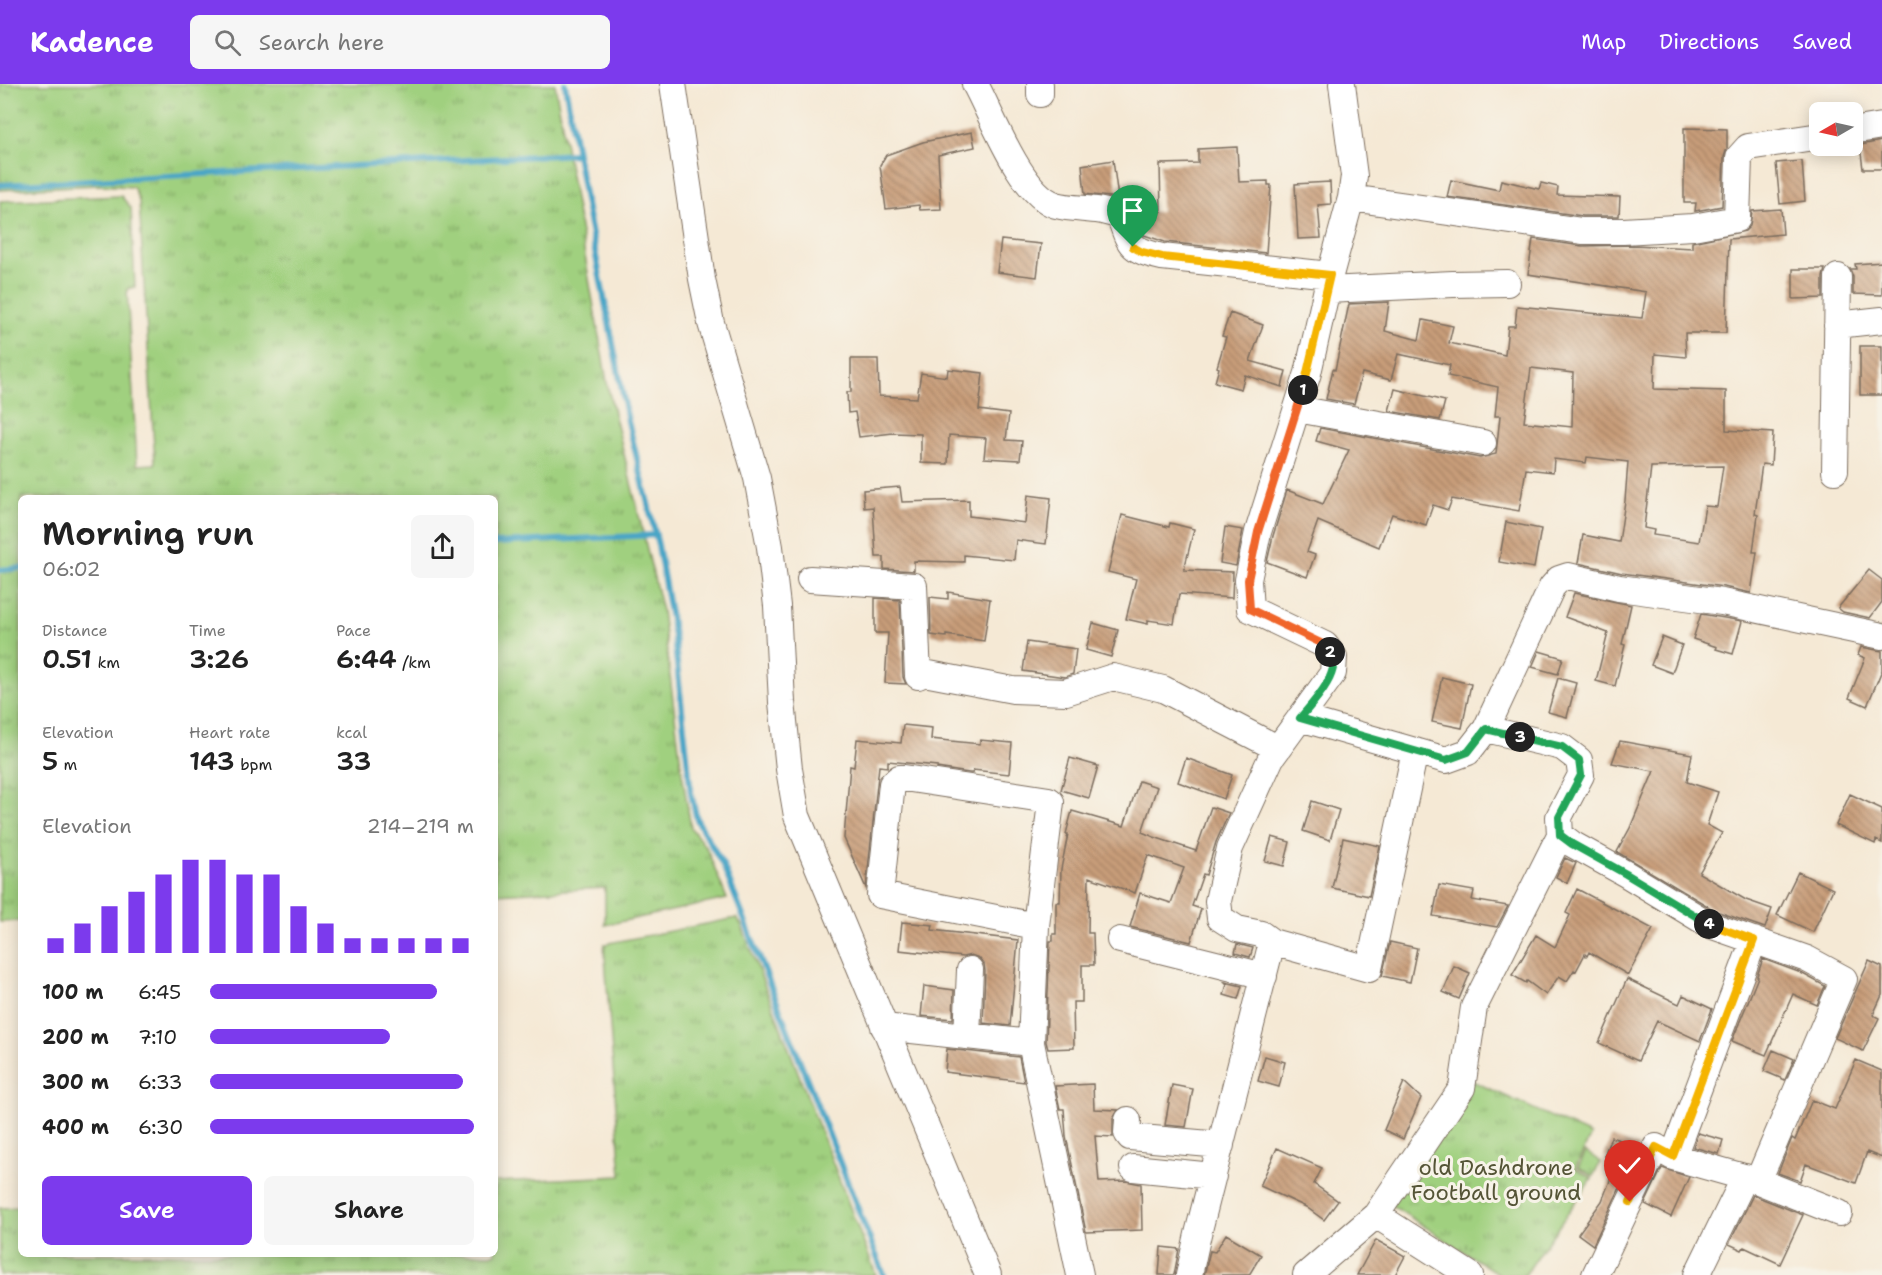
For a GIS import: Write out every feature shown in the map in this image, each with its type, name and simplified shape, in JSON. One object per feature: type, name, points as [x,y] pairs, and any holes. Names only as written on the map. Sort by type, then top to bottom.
[{"type":"street","points":[[673,84],[702,279],[711,323],[757,478],[770,547],[777,606],[782,702],[789,769],[797,816],[830,890],[884,1027],[988,1275]]},
{"type":"street","points":[[975,84],[998,132],[1036,194],[1055,205],[1107,210],[1120,217],[1133,247],[1142,252],[1329,283],[1508,283]]},
{"type":"street","points":[[1342,84],[1354,176],[1351,198],[1308,373],[1258,532],[1248,580],[1250,609],[1325,645],[1334,657],[1333,672],[1277,748],[1230,848],[1218,901],[1220,918],[1237,928],[1260,934],[1272,942],[1369,969],[1415,751]]},
{"type":"street","points":[[1863,129],[1882,126]]},
{"type":"street","points":[[1351,198],[1471,217],[1582,231],[1693,227],[1737,219],[1739,157],[1748,147],[1809,138]]},
{"type":"street","points":[[1835,471],[1838,277]]},
{"type":"street","points":[[1837,325],[1882,320]]},
{"type":"street","points":[[1297,409],[1483,443]]},
{"type":"street","points":[[1300,718],[1446,760],[1468,752],[1486,729],[1552,587],[1559,579],[1569,576],[1619,588],[1722,602],[1882,636]]},
{"type":"street","points":[[810,579],[914,586],[918,676],[924,673],[1012,690],[1066,692],[1113,677],[1163,689],[1277,748]]},
{"type":"street","points":[[1306,1275],[1376,1215],[1462,1088],[1474,1007],[1560,835],[1559,817],[1581,775],[1579,760],[1562,747],[1486,729]]},
{"type":"street","points":[[1036,926],[880,895],[892,784],[899,778],[904,778],[1051,802],[1036,926],[1031,1043],[1080,1275]]},
{"type":"street","points":[[1560,835],[1710,925],[1807,959],[1844,979],[1751,1179],[1697,1275]]},
{"type":"street","points":[[1120,940],[1264,976]]},
{"type":"street","points":[[1673,1156],[1754,940]]},
{"type":"street","points":[[1189,1275],[1272,942]]},
{"type":"street","points":[[967,1036],[970,970]]},
{"type":"street","points":[[884,1027],[1031,1043]]},
{"type":"street","points":[[1128,1119],[1127,1133],[1130,1137],[1221,1145]]},
{"type":"street","points":[[1594,1275],[1656,1147],[1673,1156],[1751,1179],[1839,1213]]},
{"type":"street","points":[[1133,1168],[1213,1176]]},
{"type":"street","points":[[1376,1215],[1463,1273]]},
{"type":"green space","points":[[0,84],[555,84],[608,388],[662,611],[691,828],[707,849],[727,899],[605,925],[605,888],[498,894],[498,495],[18,495],[18,921],[0,922],[0,201],[121,196],[131,208],[135,287],[127,289],[137,465],[155,464],[139,201],[133,187],[97,185],[0,190]]},
{"type":"green space","points":[[736,918],[741,924],[876,1275],[0,1275],[0,1208],[18,1207],[18,1257],[498,1257],[498,1182],[621,1176],[604,944]]},
{"type":"green space","name":"old Dashdrone Football ground","points":[[1468,1079],[1591,1135],[1575,1169],[1592,1178],[1525,1275],[1500,1275],[1388,1203]]},
{"type":"green space","points":[[1586,1152],[1601,1162],[1593,1176],[1578,1168]]},
{"type":"building","points":[[1684,128],[1727,129],[1722,206],[1695,211],[1696,203],[1684,203]]},
{"type":"building","points":[[972,132],[975,147],[938,155],[941,209],[920,210],[919,205],[886,209],[880,165],[886,155],[923,142]]},
{"type":"building","points":[[1882,141],[1882,169],[1863,169],[1863,144]]},
{"type":"building","points":[[1237,147],[1239,182],[1268,181],[1268,185],[1271,185],[1266,253],[1165,242],[1144,235],[1137,221],[1137,211],[1161,212],[1160,164],[1198,163],[1198,149]]},
{"type":"building","points":[[1113,160],[1118,198],[1085,194],[1082,165]]},
{"type":"building","points":[[1802,161],[1805,201],[1780,204],[1776,163]]},
{"type":"building","points":[[1451,180],[1499,190],[1501,180],[1539,189],[1541,183],[1558,187],[1557,195],[1620,197],[1619,216],[1583,216],[1447,197]]},
{"type":"building","points":[[1330,182],[1331,204],[1318,205],[1321,238],[1298,239],[1295,184]]},
{"type":"building","points":[[1781,209],[1783,234],[1729,239],[1726,333],[1685,333],[1686,357],[1655,354],[1654,389],[1726,391],[1726,430],[1773,433],[1771,465],[1762,464],[1755,514],[1758,515],[1753,552],[1757,552],[1751,593],[1622,573],[1578,563],[1583,535],[1619,542],[1625,501],[1628,462],[1587,457],[1586,463],[1554,459],[1553,472],[1526,469],[1519,511],[1452,499],[1448,510],[1433,505],[1426,525],[1392,514],[1379,547],[1318,521],[1307,552],[1315,555],[1307,577],[1267,562],[1287,490],[1323,504],[1349,450],[1316,441],[1320,428],[1480,458],[1496,454],[1500,416],[1495,416],[1498,387],[1448,376],[1450,365],[1398,354],[1391,380],[1362,373],[1354,404],[1326,399],[1333,369],[1335,370],[1349,304],[1389,302],[1385,331],[1419,340],[1423,320],[1453,326],[1449,343],[1505,355],[1508,326],[1515,326],[1517,306],[1642,318],[1646,292],[1528,274],[1533,239],[1582,246],[1634,245],[1692,248],[1692,242],[1745,231],[1750,226],[1752,211]],"holes":[[[1531,368],[1573,373],[1572,427],[1524,422]],[[1723,466],[1717,507],[1705,506],[1699,542],[1653,535],[1654,530],[1644,528],[1651,467]]]},
{"type":"building","points":[[1001,240],[1041,244],[1037,277],[997,272]]},
{"type":"building","points":[[1882,262],[1882,295],[1853,294],[1853,277],[1850,269],[1856,269],[1855,264]]},
{"type":"building","points":[[1793,269],[1825,269],[1823,298],[1793,299]]},
{"type":"building","points":[[1230,313],[1263,325],[1250,361],[1286,371],[1282,387],[1245,375],[1241,389],[1215,382],[1226,337],[1222,336]]},
{"type":"building","points":[[1860,346],[1882,346],[1882,395],[1860,395]]},
{"type":"building","points":[[851,359],[878,359],[879,396],[917,398],[921,373],[947,377],[948,369],[983,373],[979,410],[1009,414],[1006,440],[1022,441],[1020,460],[984,458],[986,438],[949,435],[948,464],[921,463],[921,434],[893,433],[859,437],[855,412],[848,413],[847,392],[851,392]]},
{"type":"building","points":[[1395,389],[1445,401],[1440,420],[1389,411]]},
{"type":"building","points":[[900,487],[902,502],[969,500],[969,516],[1025,523],[1028,495],[1051,498],[1046,544],[1016,540],[1014,560],[964,555],[964,562],[914,561],[914,571],[884,569],[884,557],[876,557],[873,507],[864,508],[863,490]]},
{"type":"building","points":[[1122,515],[1169,527],[1170,523],[1194,529],[1184,570],[1233,572],[1232,598],[1179,594],[1174,624],[1148,620],[1148,624],[1126,619],[1136,579],[1108,572]]},
{"type":"building","points":[[1506,522],[1541,529],[1534,568],[1499,562]]},
{"type":"building","points":[[1225,527],[1243,530],[1236,566],[1220,563]]},
{"type":"building","points":[[1869,570],[1882,580],[1882,602],[1870,618],[1843,612],[1838,608]]},
{"type":"building","points":[[948,592],[990,599],[984,641],[931,635],[930,597],[948,599]]},
{"type":"building","points":[[1574,593],[1631,605],[1622,644],[1625,645],[1615,686],[1596,681],[1608,633],[1565,617]]},
{"type":"building","points":[[875,598],[900,600],[903,677],[906,684],[885,683],[888,633],[875,633]]},
{"type":"building","points":[[1701,614],[1742,621],[1733,654],[1693,639]]},
{"type":"building","points":[[1093,623],[1118,630],[1111,657],[1086,650]]},
{"type":"building","points":[[1662,637],[1682,645],[1672,673],[1651,665]]},
{"type":"building","points":[[1027,642],[1076,649],[1073,674],[1065,677],[1023,671]]},
{"type":"building","points":[[1861,647],[1882,651],[1882,670],[1867,706],[1849,698],[1865,658],[1858,655]]},
{"type":"building","points":[[1539,651],[1563,658],[1558,674],[1532,667]]},
{"type":"building","points":[[1442,677],[1471,684],[1462,728],[1432,722]]},
{"type":"building","points":[[1558,678],[1576,683],[1567,717],[1548,712]]},
{"type":"building","points":[[903,725],[932,728],[931,739],[980,744],[980,740],[1012,743],[1009,774],[973,770],[973,773],[969,773],[937,768],[937,766],[888,761],[888,767],[879,766],[866,888],[844,838],[850,766],[854,767],[857,739],[901,743]]},
{"type":"building","points":[[1620,741],[1692,754],[1687,782],[1718,792],[1707,825],[1722,833],[1699,873],[1746,900],[1772,909],[1765,928],[1716,911],[1617,852],[1630,828],[1654,771],[1612,763]]},
{"type":"building","points":[[1070,758],[1098,766],[1089,798],[1061,790]]},
{"type":"building","points":[[1186,758],[1232,775],[1224,799],[1178,782]]},
{"type":"building","points":[[1139,781],[1157,787],[1142,832],[1154,837],[1196,851],[1211,807],[1229,813],[1192,906],[1201,909],[1191,942],[1130,927],[1140,893],[1171,903],[1184,868],[1148,855],[1135,893],[1089,877],[1088,933],[1093,933],[1094,965],[1082,965],[1082,1002],[1073,1002],[1074,1048],[1048,1049],[1046,1042],[1050,941],[1053,941],[1053,934],[1056,934],[1056,902],[1060,902],[1061,869],[1072,811],[1124,826]]},
{"type":"building","points":[[1850,794],[1882,809],[1882,843],[1876,840],[1875,844],[1836,825]]},
{"type":"building","points":[[1312,801],[1339,810],[1330,840],[1303,831]]},
{"type":"building","points":[[1272,837],[1290,842],[1284,866],[1265,861]]},
{"type":"building","points":[[1343,838],[1380,846],[1369,896],[1332,888]]},
{"type":"building","points":[[1565,858],[1576,863],[1567,883],[1556,877]]},
{"type":"building","points":[[1798,872],[1833,889],[1813,932],[1777,915]]},
{"type":"building","points":[[1439,885],[1474,891],[1472,900],[1508,906],[1497,927],[1433,916]]},
{"type":"building","points":[[1577,889],[1653,929],[1628,975],[1589,952],[1587,956],[1585,954],[1576,971],[1574,970],[1567,981],[1559,976],[1546,995],[1527,981],[1526,983],[1512,975],[1536,935],[1555,947],[1570,915],[1566,913]]},
{"type":"building","points":[[902,922],[933,925],[932,930],[1018,940],[1010,1026],[983,1023],[985,971],[984,964],[979,958],[971,955],[963,957],[899,950]]},
{"type":"building","points":[[1390,942],[1417,948],[1410,982],[1382,976]]},
{"type":"building","points":[[1237,944],[1253,948],[1250,957],[1235,953]]},
{"type":"building","points":[[1763,959],[1801,973],[1825,986],[1817,1005],[1793,994],[1766,1055],[1732,1041]]},
{"type":"building","points":[[1869,961],[1882,967],[1882,995],[1873,1015],[1879,1018],[1863,1051],[1835,1038]]},
{"type":"building","points":[[1454,966],[1470,973],[1459,999],[1443,992]]},
{"type":"building","points":[[1627,979],[1679,1004],[1683,995],[1712,1009],[1700,1041],[1657,1021],[1638,1061],[1599,1043]]},
{"type":"building","points":[[1225,982],[1242,986],[1238,999],[1224,995],[1227,984]]},
{"type":"building","points":[[924,986],[954,990],[953,1019],[921,1016]]},
{"type":"building","points":[[947,1049],[1019,1057],[1024,1082],[945,1072]]},
{"type":"building","points":[[1773,1050],[1794,1059],[1785,1080],[1764,1071]]},
{"type":"building","points":[[1265,1056],[1285,1062],[1279,1087],[1258,1081]]},
{"type":"building","points":[[1856,1060],[1882,1071],[1882,1158],[1867,1152],[1856,1183],[1806,1164],[1800,1181],[1778,1173],[1792,1138],[1795,1140],[1812,1100],[1835,1109]]},
{"type":"building","points":[[1404,1082],[1421,1098],[1403,1139],[1384,1130]]},
{"type":"building","points":[[1093,1084],[1094,1109],[1118,1110],[1113,1119],[1113,1137],[1095,1136],[1099,1182],[1126,1181],[1141,1184],[1142,1230],[1086,1232],[1066,1136],[1064,1109],[1060,1109],[1055,1086]]},
{"type":"building","points":[[1172,1085],[1193,1089],[1186,1127],[1165,1125]]},
{"type":"building","points":[[1698,1133],[1723,1140],[1719,1154],[1693,1147]]},
{"type":"building","points":[[1611,1137],[1639,1147],[1593,1245],[1578,1234],[1602,1201],[1618,1160],[1604,1156]]},
{"type":"building","points":[[1277,1148],[1322,1168],[1314,1184],[1338,1201],[1324,1220],[1306,1207],[1260,1186]]},
{"type":"building","points":[[1662,1168],[1689,1177],[1671,1217],[1645,1204]]},
{"type":"building","points":[[1753,1195],[1803,1215],[1780,1264],[1744,1247],[1742,1250],[1729,1244]]},
{"type":"building","points":[[1226,1234],[1261,1255],[1249,1275],[1204,1275],[1210,1251],[1215,1252]]},
{"type":"building","points":[[1376,1240],[1405,1256],[1395,1275],[1357,1275]]},
{"type":"building","points":[[1161,1247],[1179,1249],[1174,1275],[1159,1275]]},
{"type":"waterway","points":[[565,84],[628,421],[658,545],[674,636],[691,793],[697,820],[723,865],[884,1275]]},
{"type":"waterway","points":[[0,185],[577,154]]},
{"type":"waterway","points":[[498,543],[656,535]]},
{"type":"waterway","points":[[0,570],[18,568]]},
{"type":"route","points":[[1133,247],[1162,257],[1330,275],[1308,373],[1258,532],[1248,580],[1250,609],[1325,645],[1334,657],[1333,672],[1300,718],[1446,760],[1468,752],[1486,729],[1562,747],[1579,760],[1581,775],[1559,817],[1560,835],[1710,925],[1754,940],[1673,1156],[1656,1147],[1630,1202]]}]
